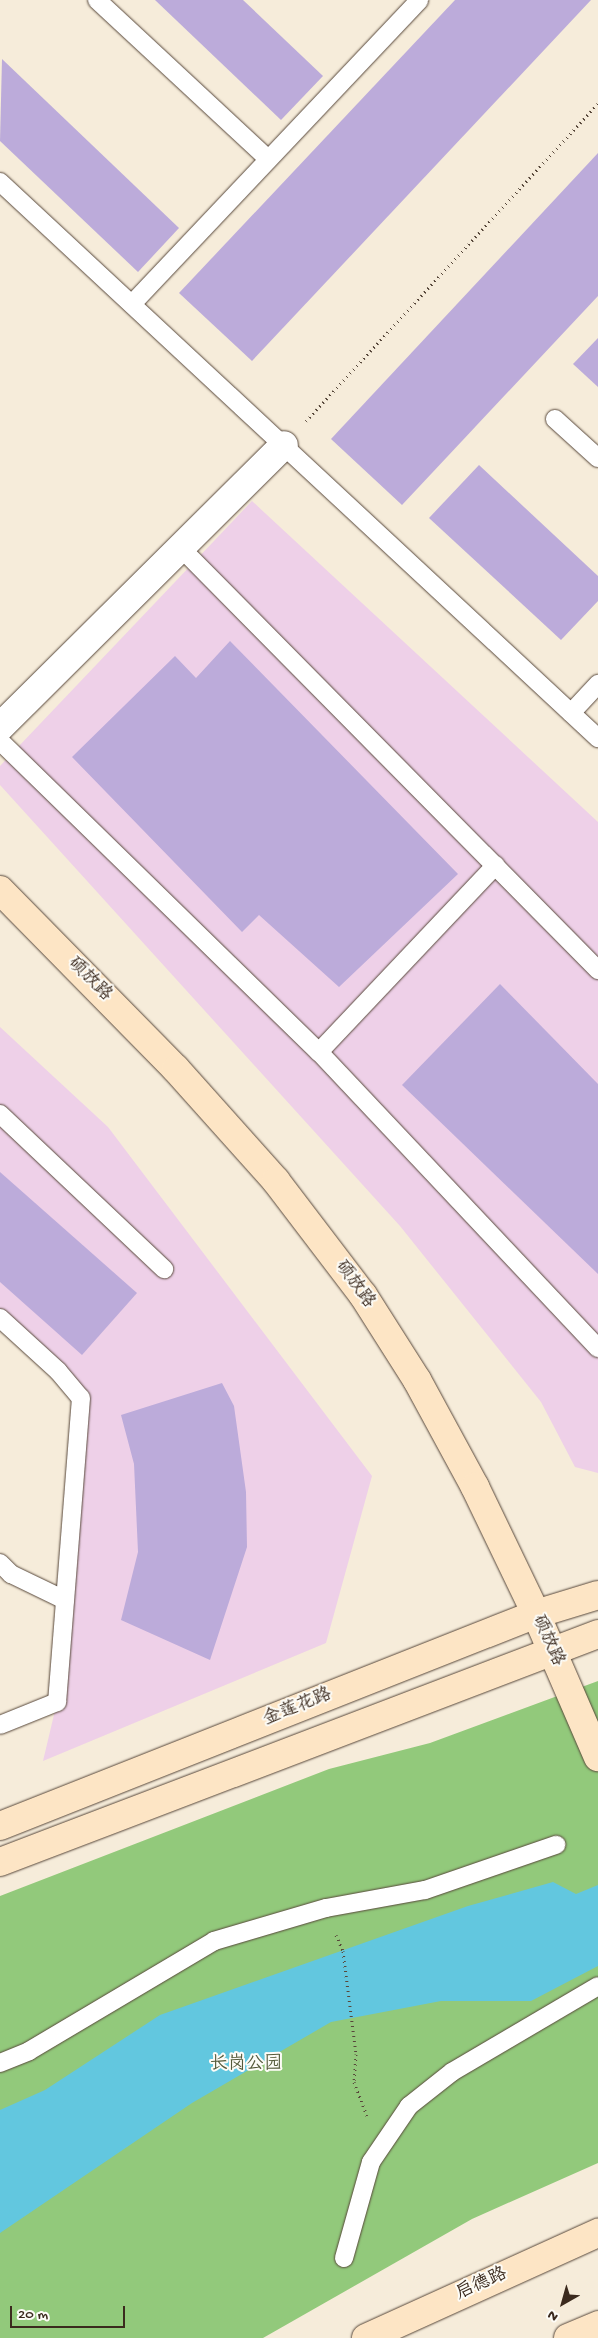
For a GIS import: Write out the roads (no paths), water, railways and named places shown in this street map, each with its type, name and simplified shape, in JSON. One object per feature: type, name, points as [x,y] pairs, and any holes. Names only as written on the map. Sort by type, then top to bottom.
[{"type":"street","points":[[0,727],[284,445]]},
{"type":"street","name":"硕放路","points":[[0,890],[176,1068],[276,1181],[363,1295],[426,1397],[474,1487],[536,1614],[598,1757]]},
{"type":"street","name":"金莲花路","points":[[0,1826],[536,1614],[598,1594]]},
{"type":"street","points":[[0,1862],[598,1634]]},
{"type":"street","name":"启德路","points":[[366,2338],[598,2233]]},
{"type":"street","points":[[568,2338],[598,2325]]},
{"type":"lane","points":[[98,0],[268,159]]},
{"type":"lane","points":[[132,304],[418,0]]},
{"type":"lane","points":[[0,182],[598,738]]},
{"type":"lane","points":[[555,419],[598,458]]},
{"type":"lane","points":[[180,547],[598,970]]},
{"type":"lane","points":[[571,713],[598,684]]},
{"type":"lane","points":[[0,741],[320,1052],[598,1348]]},
{"type":"lane","points":[[320,1052],[496,865]]},
{"type":"lane","points":[[0,1114],[164,1269]]},
{"type":"lane","points":[[0,1318],[58,1371],[81,1398],[57,1702],[0,1725]]},
{"type":"lane","points":[[0,1563],[11,1574],[65,1600]]},
{"type":"lane","points":[[0,2063],[29,2051],[214,1941],[326,1908],[425,1890],[556,1845]]},
{"type":"lane","points":[[344,2258],[371,2162],[409,2106],[432,2085],[598,1986]]},
{"type":"water","points":[[553,1882],[576,1894],[598,1885],[598,1966],[531,2001],[441,2001],[331,2022],[192,2103],[0,2233],[0,2110],[45,2090],[160,2015],[468,1906]]},
{"type":"park label","name":"长岗公园","points":[[246,2065]]}]
